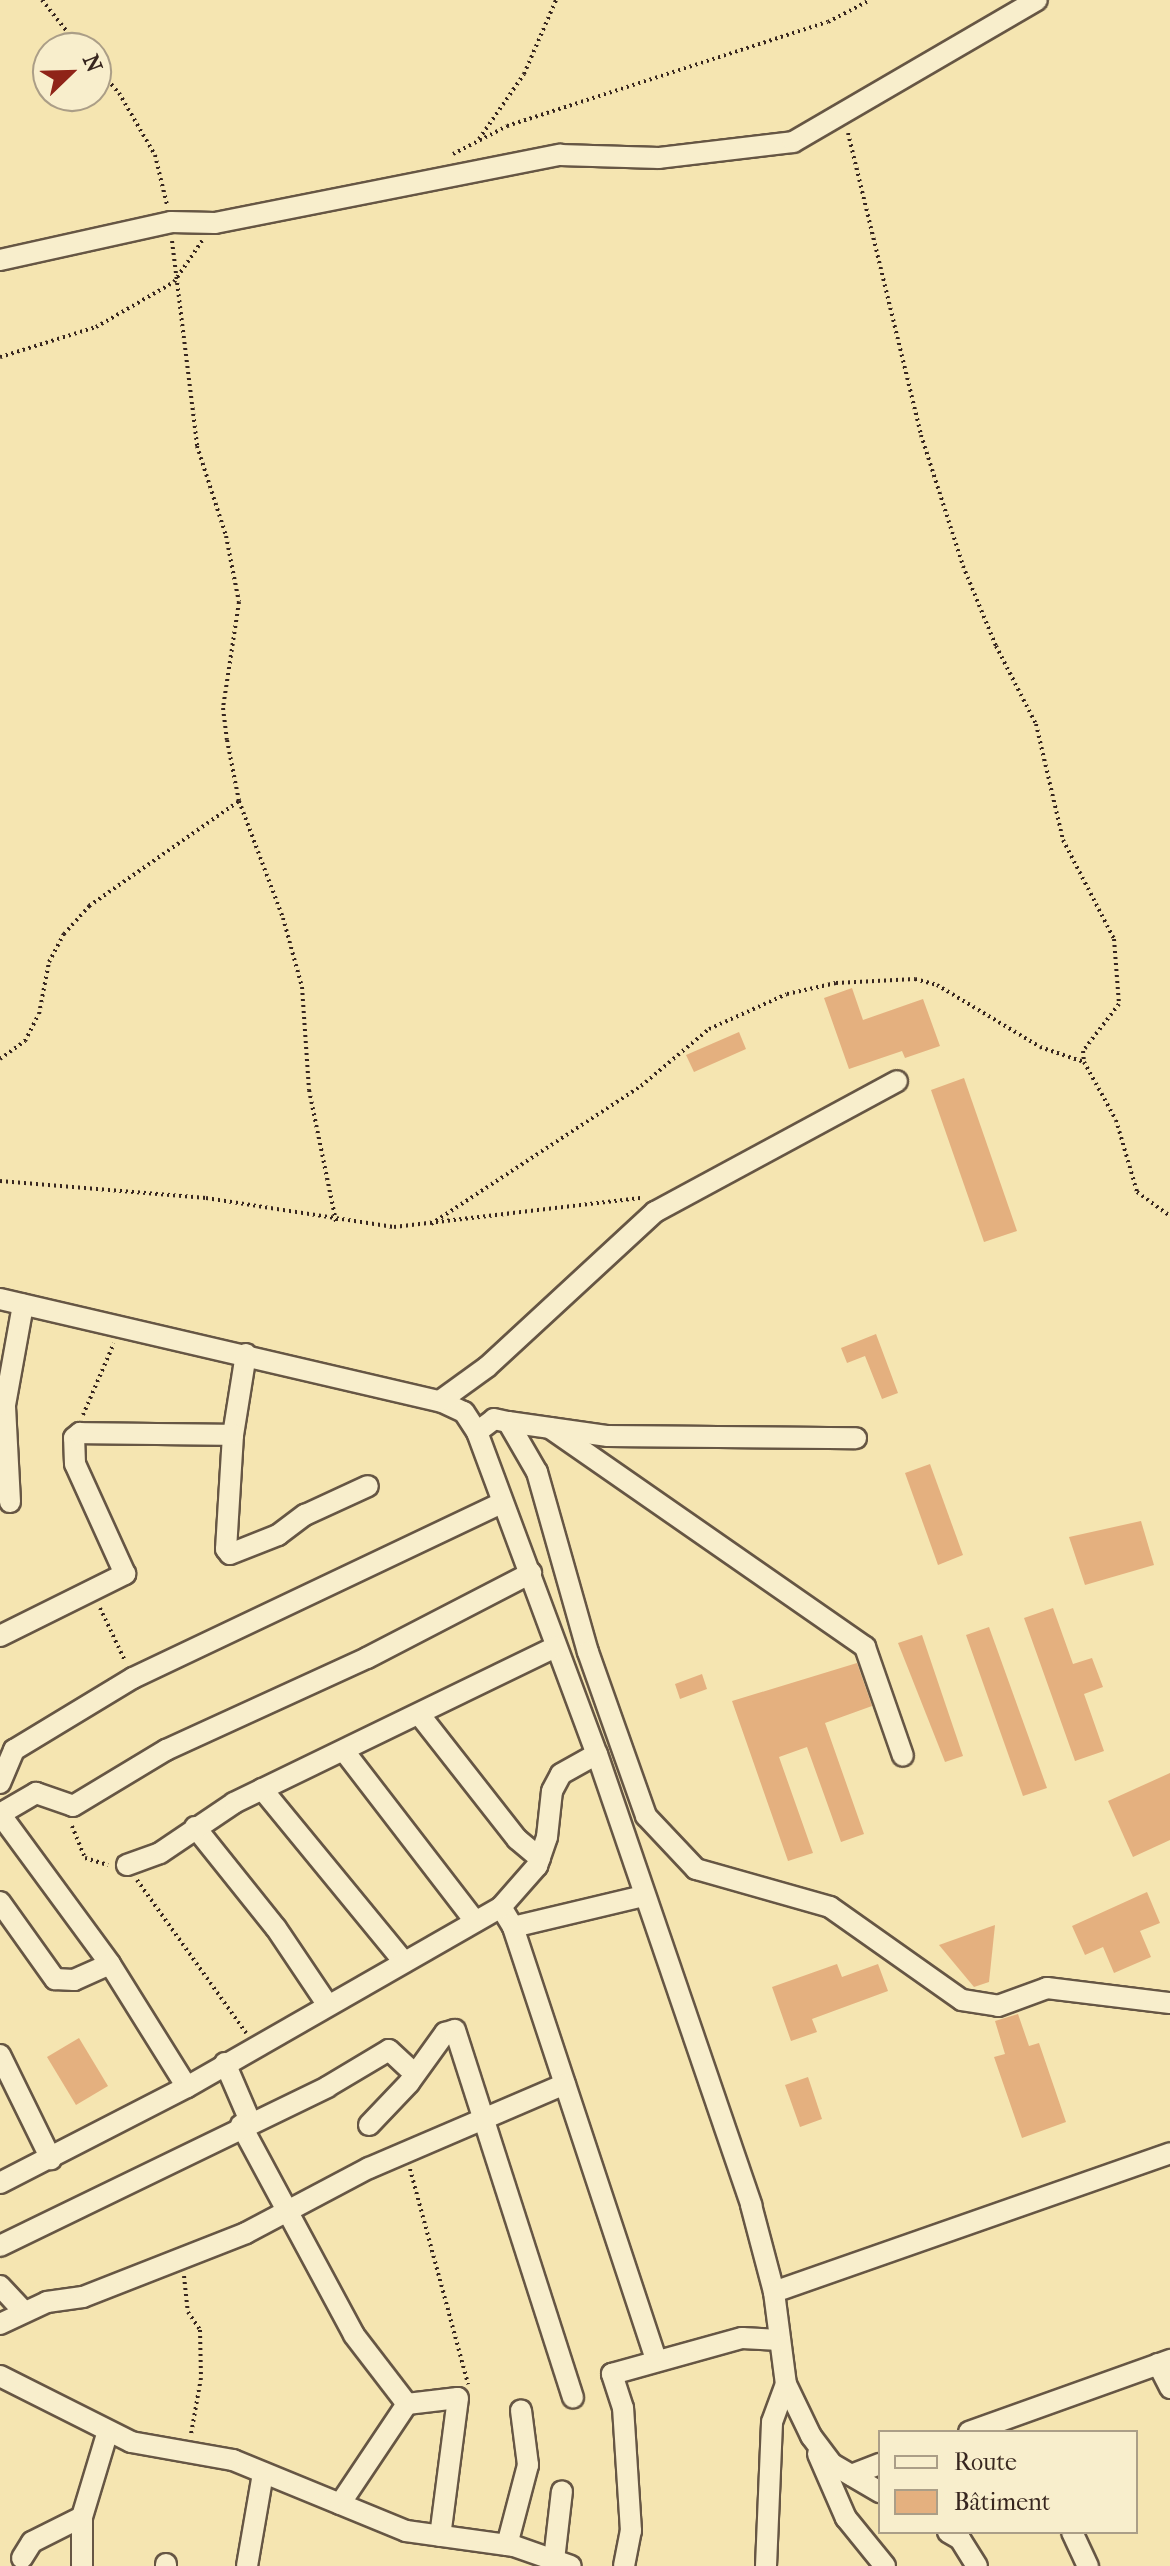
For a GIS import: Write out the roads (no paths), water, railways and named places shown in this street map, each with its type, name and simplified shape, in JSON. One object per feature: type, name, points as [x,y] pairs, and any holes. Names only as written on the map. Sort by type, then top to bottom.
[{"type":"street","points":[[0,260],[171,222],[215,223],[560,155],[659,158],[793,142],[843,115],[962,39],[1037,0]]},
{"type":"street","points":[[440,1401],[487,1367],[655,1212],[897,1081]]},
{"type":"street","points":[[0,1299],[440,1401],[464,1412],[477,1432],[597,1754],[751,2205],[774,2292],[786,2384],[846,2518],[885,2566]]},
{"type":"street","points":[[10,1502],[2,1404],[23,1305]]},
{"type":"street","points":[[246,1354],[233,1435],[226,1549],[230,1554],[278,1535],[305,1515],[368,1486]]},
{"type":"street","points":[[477,1432],[494,1419],[608,1436],[856,1438]]},
{"type":"street","points":[[508,1422],[537,1472],[588,1652],[646,1816],[679,1855],[696,1869],[830,1907],[962,2000],[998,2006],[1047,1988],[1170,2003]]},
{"type":"street","points":[[550,1428],[865,1647],[903,1756]]},
{"type":"street","points":[[0,1636],[121,1579],[125,1568],[75,1464],[74,1438],[80,1433],[233,1435]]},
{"type":"street","points":[[0,1783],[14,1750],[133,1678],[502,1503]]},
{"type":"street","points":[[187,2087],[110,1964],[0,1814],[36,1793],[65,1808],[166,1750],[367,1658],[531,1573]]},
{"type":"street","points":[[127,1865],[160,1853],[195,1827],[262,1789],[555,1647]]},
{"type":"street","points":[[419,1714],[517,1839],[540,1858]]},
{"type":"street","points":[[344,1751],[475,1921]]},
{"type":"street","points":[[0,2183],[187,2087],[254,2044],[501,1907],[540,1858],[552,1791],[561,1774],[597,1754]]},
{"type":"street","points":[[262,1789],[404,1962]]},
{"type":"street","points":[[195,1827],[276,1928],[327,2004]]},
{"type":"street","points":[[513,1927],[643,1896]]},
{"type":"street","points":[[0,1902],[55,1979],[74,1980],[110,1964]]},
{"type":"street","points":[[501,1907],[513,1927],[656,2360]]},
{"type":"street","points":[[369,2125],[445,2033],[455,2030],[573,2397]]},
{"type":"street","points":[[0,2246],[245,2123],[327,2087],[389,2050],[414,2073]]},
{"type":"street","points":[[0,2055],[51,2159]]},
{"type":"street","points":[[225,2063],[245,2123],[287,2212],[354,2335],[407,2404]]},
{"type":"street","points":[[0,2324],[57,2298],[83,2297],[183,2260],[483,2118],[565,2084]]},
{"type":"street","points":[[774,2292],[1170,2153]]},
{"type":"street","points":[[0,2286],[23,2311]]},
{"type":"street","points":[[624,2566],[631,2531],[623,2408],[612,2374],[742,2338],[780,2340]]},
{"type":"street","points":[[982,2430],[1021,2424],[1164,2362],[1170,2388]]},
{"type":"street","points":[[0,2376],[107,2434],[233,2460],[406,2531],[507,2545],[563,2563],[562,2491]]},
{"type":"street","points":[[766,2566],[772,2422],[786,2384]]},
{"type":"street","points":[[340,2504],[407,2404],[433,2397],[458,2398],[440,2536]]},
{"type":"street","points":[[507,2545],[528,2465],[521,2410]]},
{"type":"street","points":[[82,2566],[82,2517],[107,2434]]},
{"type":"street","points":[[811,2436],[832,2464],[878,2491]]},
{"type":"street","points":[[851,2475],[878,2465]]},
{"type":"street","points":[[247,2566],[263,2473]]},
{"type":"street","points":[[22,2558],[32,2542],[82,2517]]},
{"type":"street","points":[[951,2534],[960,2539],[977,2566]]},
{"type":"street","points":[[1073,2534],[1088,2566]]}]
